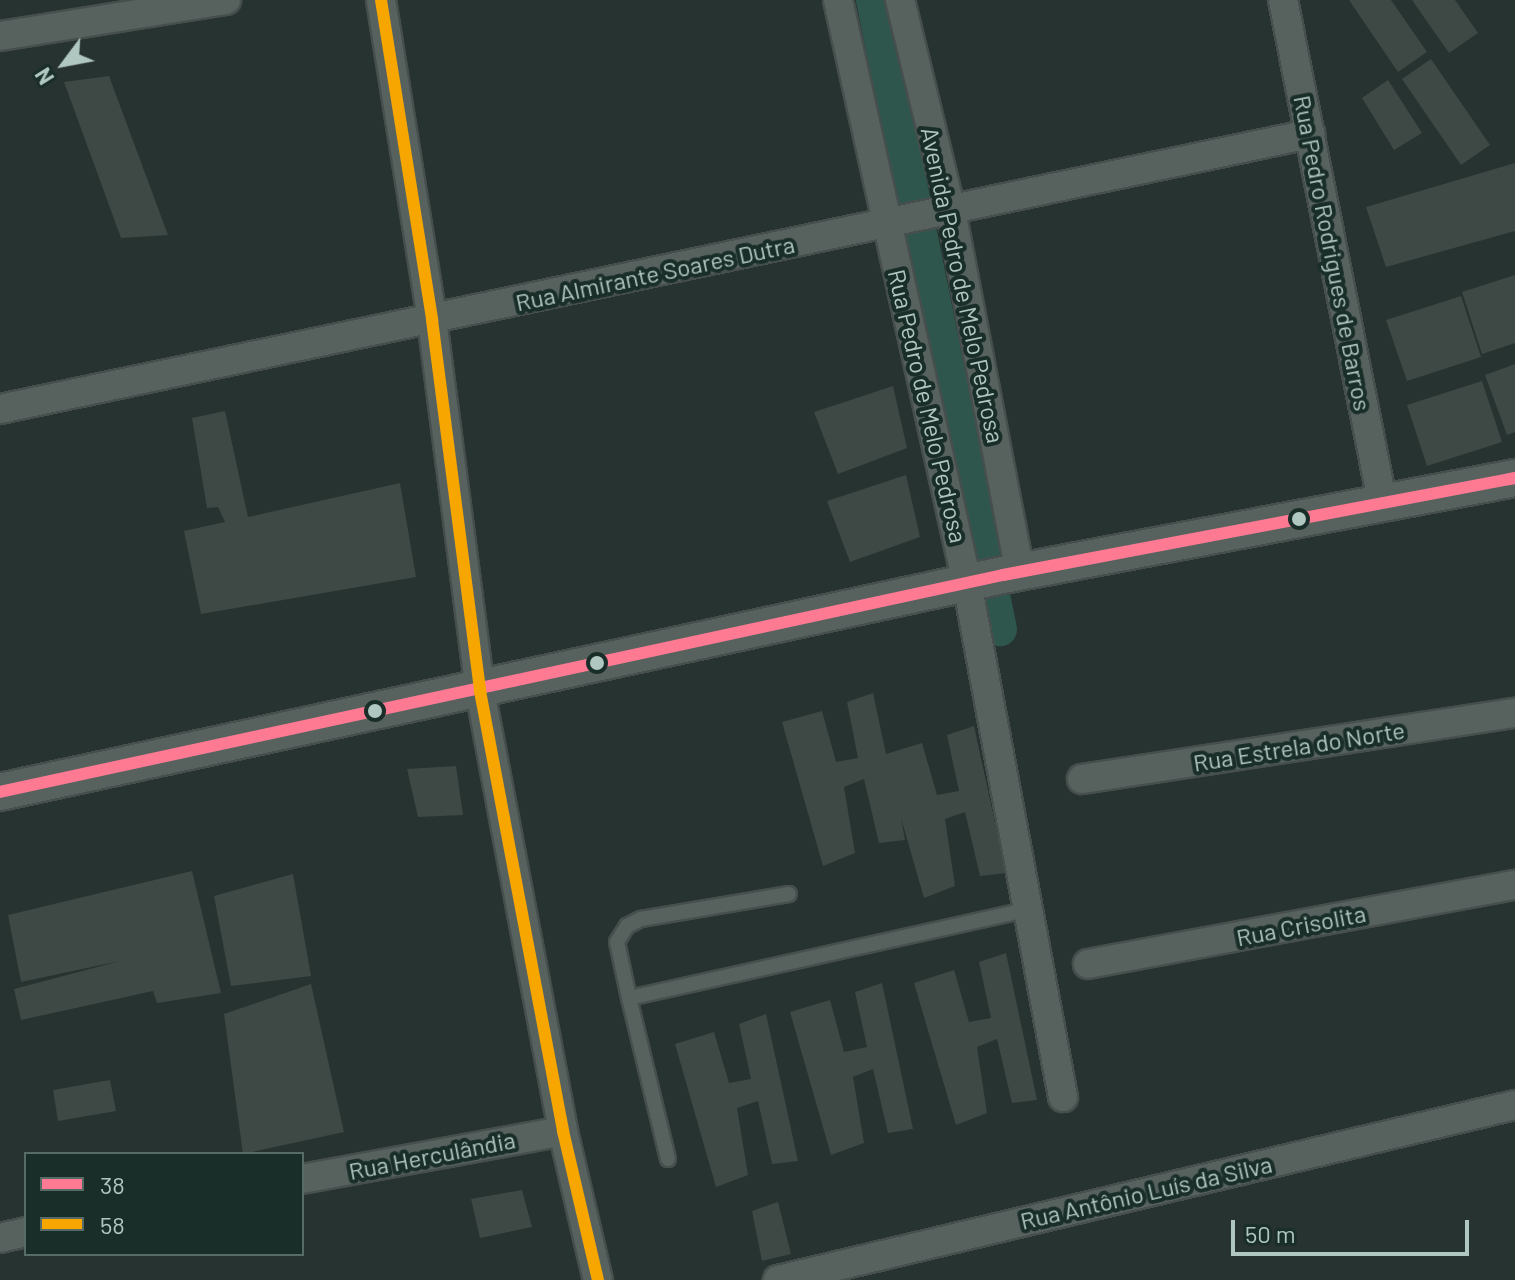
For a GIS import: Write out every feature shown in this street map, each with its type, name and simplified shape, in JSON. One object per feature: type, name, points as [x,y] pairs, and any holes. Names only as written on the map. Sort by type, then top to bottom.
[{"type":"street","points":[[0,36],[226,0]]},
{"type":"street","points":[[381,0],[432,320],[480,691],[563,1131],[598,1280]]},
{"type":"street","name":"Rua Pedro de Melo Pedrosa","points":[[838,0],[893,224],[991,578],[976,625],[1063,1097]]},
{"type":"street","name":"Avenida Pedro de Melo Pedrosa","points":[[900,0],[946,212],[991,578]]},
{"type":"street","name":"Rua Pedro Rodrigues de Barros","points":[[1283,0],[1383,505]]},
{"type":"street","name":"Rua Almirante Soares Dutra","points":[[0,409],[893,224],[1310,134]]},
{"type":"street","points":[[0,792],[480,691],[991,578],[1515,478]]},
{"type":"street","name":"Rua Estrela do Norte","points":[[1082,779],[1515,713]]},
{"type":"street","name":"Rua Crisolita","points":[[1088,964],[1515,885]]},
{"type":"street","name":"Rua Antônio Luís da Silva","points":[[778,1280],[1515,1105]]},
{"type":"street","name":"Rua Herculândia","points":[[304,1179],[563,1131]]},
{"type":"street","points":[[0,1238],[24,1232]]},
{"type":"lane","points":[[668,1159],[617,942],[627,926],[641,919],[789,894]]},
{"type":"lane","points":[[629,998],[1027,910]]},
{"type":"building","points":[[1349,0],[1391,0],[1427,52],[1398,72]]},
{"type":"building","points":[[1412,0],[1455,0],[1478,33],[1449,53]]},
{"type":"building","points":[[1431,59],[1490,145],[1461,165],[1402,79]]},
{"type":"building","points":[[109,76],[168,235],[121,238],[64,82]]},
{"type":"building","points":[[1388,80],[1422,133],[1394,150],[1362,98]]},
{"type":"building","points":[[1515,163],[1515,231],[1386,267],[1366,207]]},
{"type":"building","points":[[1515,275],[1515,343],[1482,354],[1462,292]]},
{"type":"building","points":[[1461,296],[1481,357],[1407,381],[1386,320]]},
{"type":"building","points":[[1515,364],[1515,432],[1507,435],[1485,375]]},
{"type":"building","points":[[1482,381],[1502,442],[1427,466],[1407,405]]},
{"type":"building","points":[[893,386],[907,448],[838,474],[814,412]]},
{"type":"building","points":[[225,411],[248,517],[400,483],[416,577],[201,614],[184,531],[225,522],[218,507],[207,508],[192,418]]},
{"type":"building","points":[[906,475],[920,537],[850,562],[827,501]]},
{"type":"building","points":[[873,693],[886,754],[922,743],[937,795],[959,791],[947,735],[974,726],[1006,873],[980,876],[965,812],[945,819],[955,886],[924,898],[901,818],[905,840],[879,843],[864,779],[844,787],[855,853],[823,866],[782,722],[822,711],[836,762],[858,758],[847,702]]},
{"type":"building","points":[[456,766],[463,815],[418,817],[407,769]]},
{"type":"building","points":[[192,871],[221,993],[157,1003],[153,991],[21,1020],[14,989],[120,961],[21,982],[8,915]]},
{"type":"building","points":[[293,874],[311,976],[231,986],[214,896]]},
{"type":"building","points":[[1006,953],[1037,1100],[1012,1103],[997,1039],[977,1047],[987,1113],[956,1125],[914,983],[954,970],[969,1022],[991,1018],[979,962]]},
{"type":"building","points":[[882,983],[913,1129],[888,1133],[873,1069],[853,1077],[864,1143],[831,1155],[790,1012],[830,1000],[844,1052],[867,1047],[855,992]]},
{"type":"building","points":[[311,984],[344,1132],[243,1152],[224,1014]]},
{"type":"building","points":[[766,1014],[798,1161],[772,1164],[758,1101],[737,1108],[748,1175],[716,1187],[675,1044],[714,1032],[729,1083],[751,1079],[739,1024]]},
{"type":"building","points":[[110,1080],[116,1111],[58,1121],[53,1090]]},
{"type":"building","points":[[522,1190],[532,1227],[480,1238],[471,1199]]},
{"type":"building","points":[[778,1202],[791,1254],[762,1261],[752,1211]]},
{"type":"waterway","points":[[873,0],[1000,629]]},
{"type":"transit line","name":"58","points":[[381,0],[432,320],[480,691],[563,1131],[598,1280]]},
{"type":"transit line","name":"38","points":[[0,792],[1003,575],[1515,478]]}]
